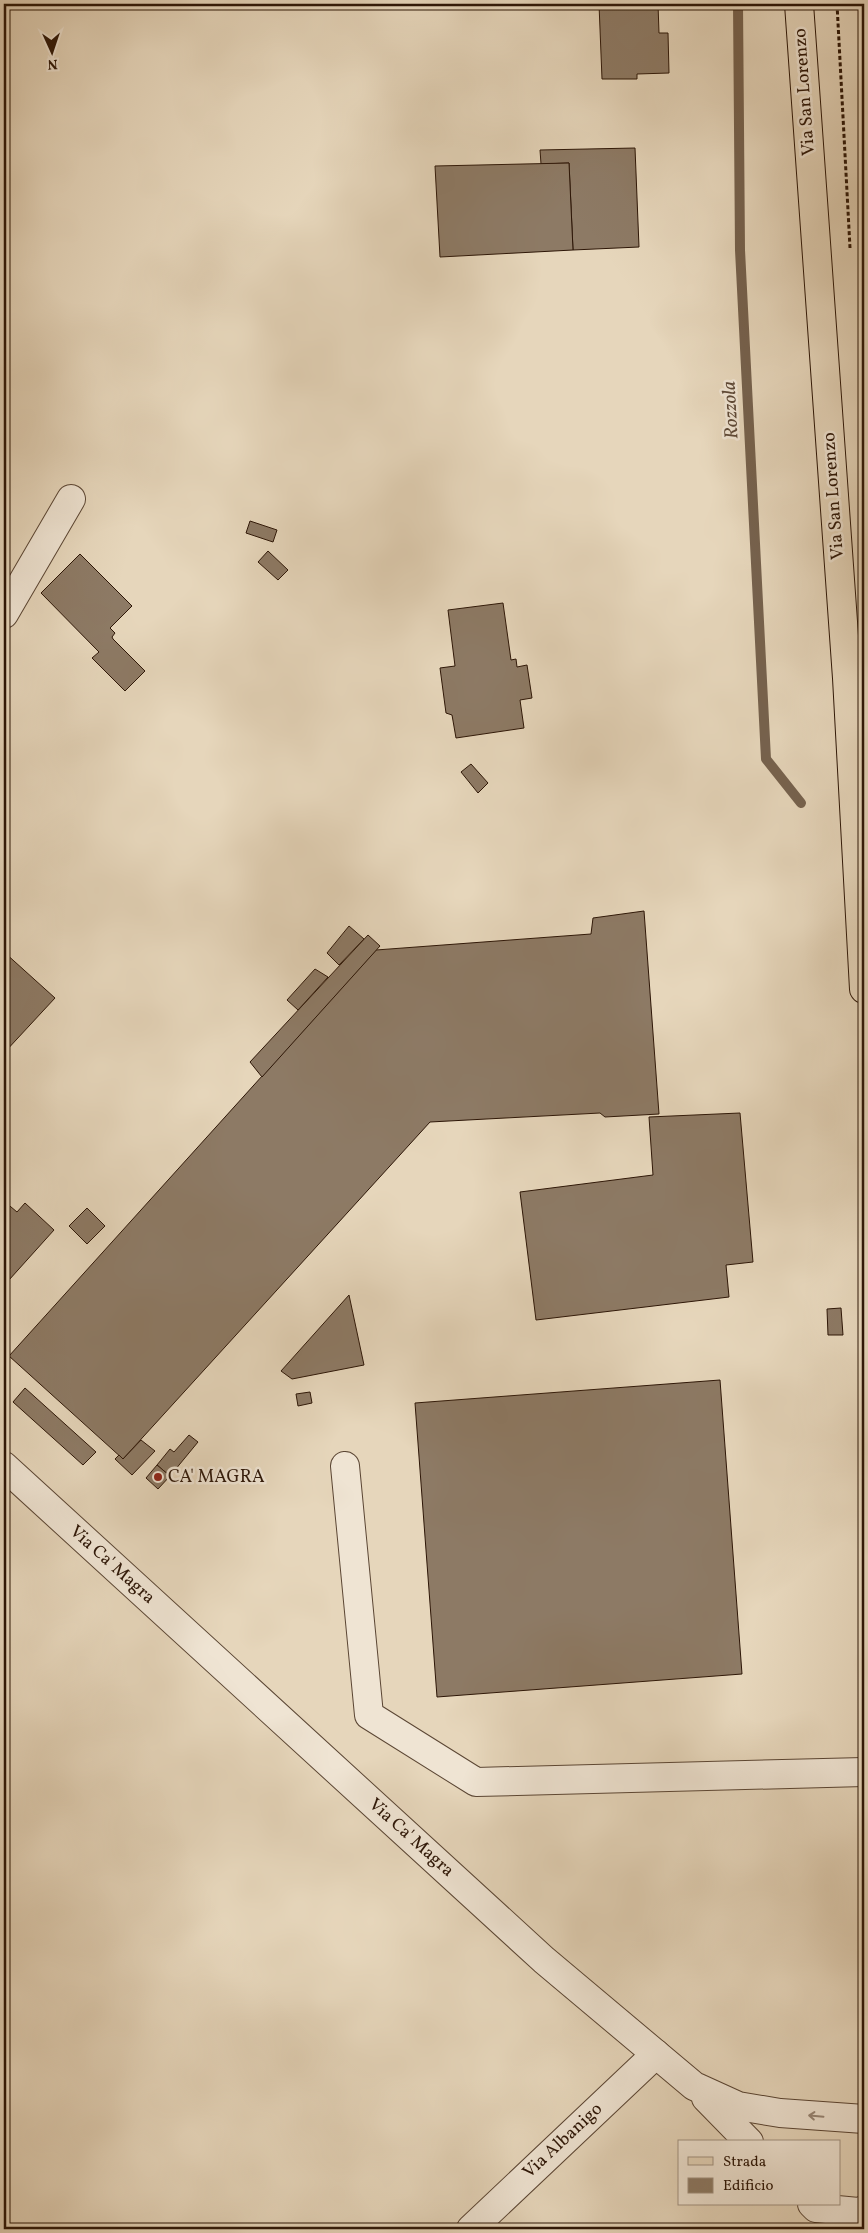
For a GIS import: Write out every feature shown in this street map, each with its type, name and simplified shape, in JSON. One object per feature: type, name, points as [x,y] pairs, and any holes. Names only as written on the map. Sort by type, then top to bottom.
[{"type":"main road","name":"Via San Lorenzo","points":[[799,4],[846,668],[864,989]]},
{"type":"street","points":[[4,614],[71,499]]},
{"type":"street","name":"Via Ca' Magra","points":[[4,1466],[544,1960],[694,2086],[738,2106],[780,2114],[864,2119]]},
{"type":"street","points":[[346,1466],[369,1715],[476,1782],[864,1772]]},
{"type":"street","name":"Via Albanigo","points":[[470,2229],[656,2054]]},
{"type":"street","points":[[694,2086],[747,2140]]},
{"type":"street","points":[[813,2206],[836,2229]]},
{"type":"street","points":[[814,2206],[816,2208],[858,2212],[864,2210]]},
{"type":"building","points":[[599,4],[658,4],[659,33],[668,33],[669,73],[637,74],[637,79],[602,79]]},
{"type":"building","points":[[635,148],[639,247],[573,250],[569,163],[541,164],[540,150]]},
{"type":"building","points":[[569,163],[573,250],[440,257],[435,166]]},
{"type":"building","points":[[250,521],[277,530],[273,542],[246,533]]},
{"type":"building","points":[[268,551],[288,570],[278,580],[258,562]]},
{"type":"building","points":[[80,554],[132,606],[110,628],[115,633],[112,637],[113,639],[145,671],[125,691],[92,658],[99,652],[41,593]]},
{"type":"building","points":[[503,603],[511,660],[516,659],[517,667],[527,665],[532,698],[520,700],[524,728],[456,738],[452,715],[446,713],[440,668],[455,666],[448,610]]},
{"type":"building","points":[[471,764],[488,783],[478,793],[461,772]]},
{"type":"building","points":[[644,911],[659,1114],[605,1117],[600,1113],[430,1122],[123,1459],[9,1356],[376,950],[591,934],[593,918]]},
{"type":"building","points":[[349,926],[364,939],[339,965],[327,953]]},
{"type":"building","points":[[368,935],[380,946],[262,1077],[250,1062]]},
{"type":"building","points":[[4,952],[55,998],[4,1053]]},
{"type":"building","points":[[315,969],[328,977],[298,1010],[287,1000]]},
{"type":"building","points":[[740,1113],[753,1262],[726,1265],[729,1297],[536,1320],[520,1192],[653,1175],[649,1117]]},
{"type":"building","points":[[4,1201],[17,1212],[25,1203],[54,1230],[9,1280],[4,1276]]},
{"type":"building","points":[[87,1208],[105,1226],[87,1244],[69,1226]]},
{"type":"building","points":[[349,1295],[364,1365],[292,1379],[281,1371]]},
{"type":"building","points":[[841,1308],[843,1335],[828,1335],[827,1309]]},
{"type":"building","points":[[720,1380],[742,1674],[437,1697],[415,1403]]},
{"type":"building","points":[[25,1388],[96,1452],[83,1465],[13,1402]]},
{"type":"building","points":[[310,1392],[312,1403],[298,1406],[296,1394]]},
{"type":"building","points":[[189,1435],[198,1442],[170,1476],[157,1465],[170,1449],[174,1452]]},
{"type":"building","points":[[141,1440],[155,1451],[132,1475],[115,1459],[119,1455],[123,1459]]},
{"type":"building","name":"CA' MAGRA","points":[[157,1465],[170,1476],[158,1489],[146,1478]]},
{"type":"waterway","name":"Rozzola","points":[[738,4],[740,250],[766,759],[801,803]]},
{"type":"place","name":"CA' MAGRA","points":[[158,1477]]}]
